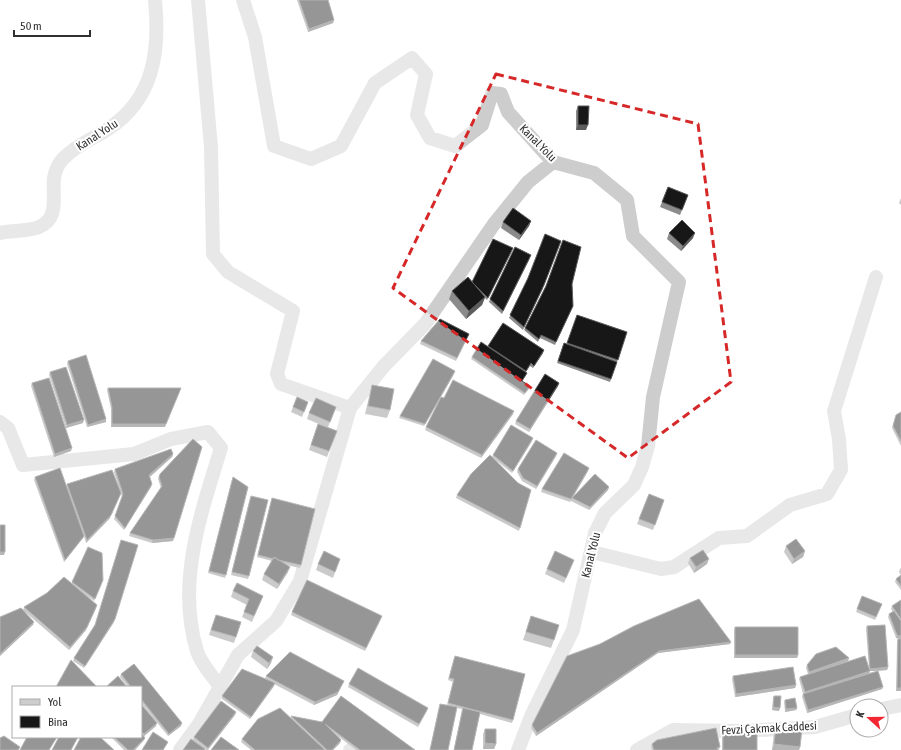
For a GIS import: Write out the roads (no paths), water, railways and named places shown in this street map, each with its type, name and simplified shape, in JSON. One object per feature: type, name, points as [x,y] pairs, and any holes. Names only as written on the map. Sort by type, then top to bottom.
[{"type":"street","name":"Kanal Yolu","points":[[0,233],[38,228],[48,220],[55,205],[54,178],[59,164],[70,152],[119,121],[137,102],[144,91],[153,63],[157,30],[155,0]]},
{"type":"street","points":[[198,0],[211,147],[213,254],[228,272],[293,311],[276,374],[280,384],[350,408]]},
{"type":"street","name":"Kanal Yolu","points":[[242,0],[255,37],[274,146],[311,159],[341,146],[375,83],[412,58],[426,74],[417,115],[430,138],[456,146],[482,125],[492,93],[501,94],[508,112],[553,162],[594,173],[627,200],[633,236],[679,282],[653,397],[648,446],[642,467],[634,485],[605,513],[595,533],[592,552],[573,630],[532,714],[518,750]]},
{"type":"street","points":[[180,750],[199,724],[238,655],[276,621],[300,581],[350,408],[384,366],[425,324],[494,224],[528,182],[553,162]]},
{"type":"street","points":[[592,552],[661,569],[674,567],[719,538],[748,536],[790,505],[826,494],[841,470],[839,439],[834,411],[876,277]]},
{"type":"street","points":[[0,422],[8,428],[23,465],[134,454],[171,439],[208,432],[221,448],[204,503],[191,558],[188,610],[197,653],[220,687]]},
{"type":"street","points":[[889,707],[901,705]]},
{"type":"street","name":"Fevzi Çakmak Caddesi","points":[[637,750],[673,730],[741,731],[815,727],[849,717]]}]
